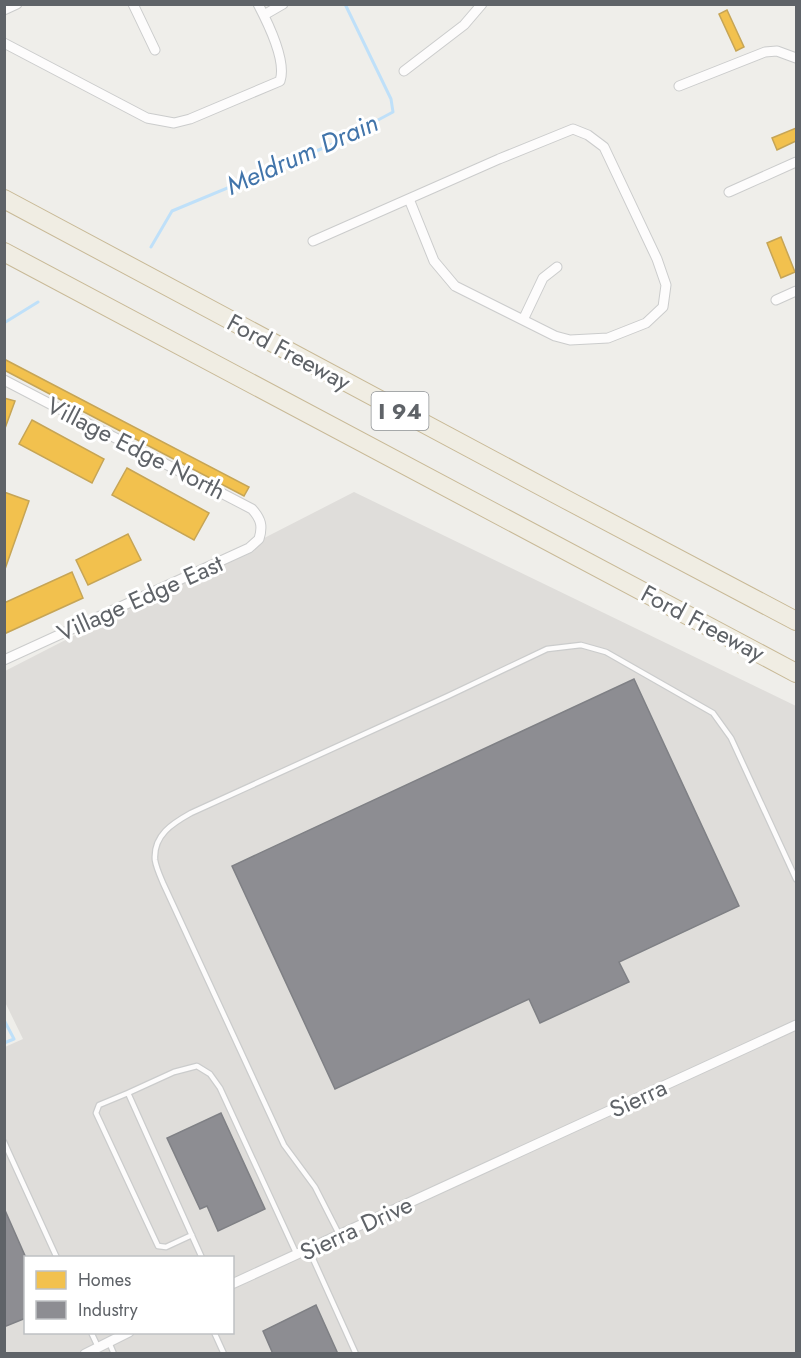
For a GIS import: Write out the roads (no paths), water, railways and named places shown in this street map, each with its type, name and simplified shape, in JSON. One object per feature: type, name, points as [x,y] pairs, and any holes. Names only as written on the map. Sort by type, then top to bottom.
[{"type":"highway","name":"Ford Freeway","points":[[4,200],[796,621]]},
{"type":"highway","name":"Ford Freeway","points":[[4,252],[796,673]]},
{"type":"street","points":[[4,10],[17,4]]},
{"type":"street","points":[[133,4],[155,50]]},
{"type":"street","points":[[4,43],[147,118],[174,123],[190,119],[280,81],[283,73],[280,58],[258,4]]},
{"type":"street","points":[[264,15],[282,4]]},
{"type":"street","points":[[404,71],[464,25],[482,4]]},
{"type":"street","points":[[679,86],[765,52],[777,51],[796,58]]},
{"type":"street","points":[[313,241],[499,159],[573,129],[588,135],[604,147],[657,259],[666,285],[663,307],[646,323],[608,338],[570,340],[555,336],[455,286],[434,261],[409,199]]},
{"type":"street","points":[[729,192],[796,162]]},
{"type":"street","points":[[523,320],[543,278],[557,267]]},
{"type":"street","points":[[776,300],[796,291]]},
{"type":"street","name":"Village Edge North","points":[[4,380],[252,509],[259,516],[261,523]]},
{"type":"street","name":"Village Edge East","points":[[4,660],[249,548],[259,539],[261,523]]},
{"type":"street","name":"Sierra","points":[[479,1171],[796,1024]]},
{"type":"street","name":"Sierra Drive","points":[[234,1283],[479,1171]]},
{"type":"street","points":[[85,1353],[125,1334]]},
{"type":"lane","points":[[340,1236],[315,1187],[284,1145],[163,883],[155,859],[158,840],[170,825],[191,813],[548,649],[581,645],[606,652],[713,713],[731,738],[796,879]]},
{"type":"lane","points":[[192,1235],[166,1247],[158,1246],[96,1113],[99,1105],[174,1072],[197,1066],[210,1074],[220,1088],[297,1255]]},
{"type":"lane","points":[[128,1093],[202,1256]]},
{"type":"lane","points":[[4,1142],[57,1256]]},
{"type":"lane","points":[[309,1250],[356,1353]]},
{"type":"lane","points":[[92,1334],[98,1347]]},
{"type":"lane","points":[[215,1334],[224,1353]]},
{"type":"lane","points":[[109,1342],[114,1353]]},
{"type":"waterway","name":"Meldrum Drain","points":[[151,247],[172,211],[333,144],[393,112],[391,99],[345,4]]},
{"type":"waterway","name":"Meldrum Drain","points":[[4,323],[38,302]]},
{"type":"waterway","name":"Meldrum Drain","points":[[4,1020],[14,1039],[4,1043]]}]
